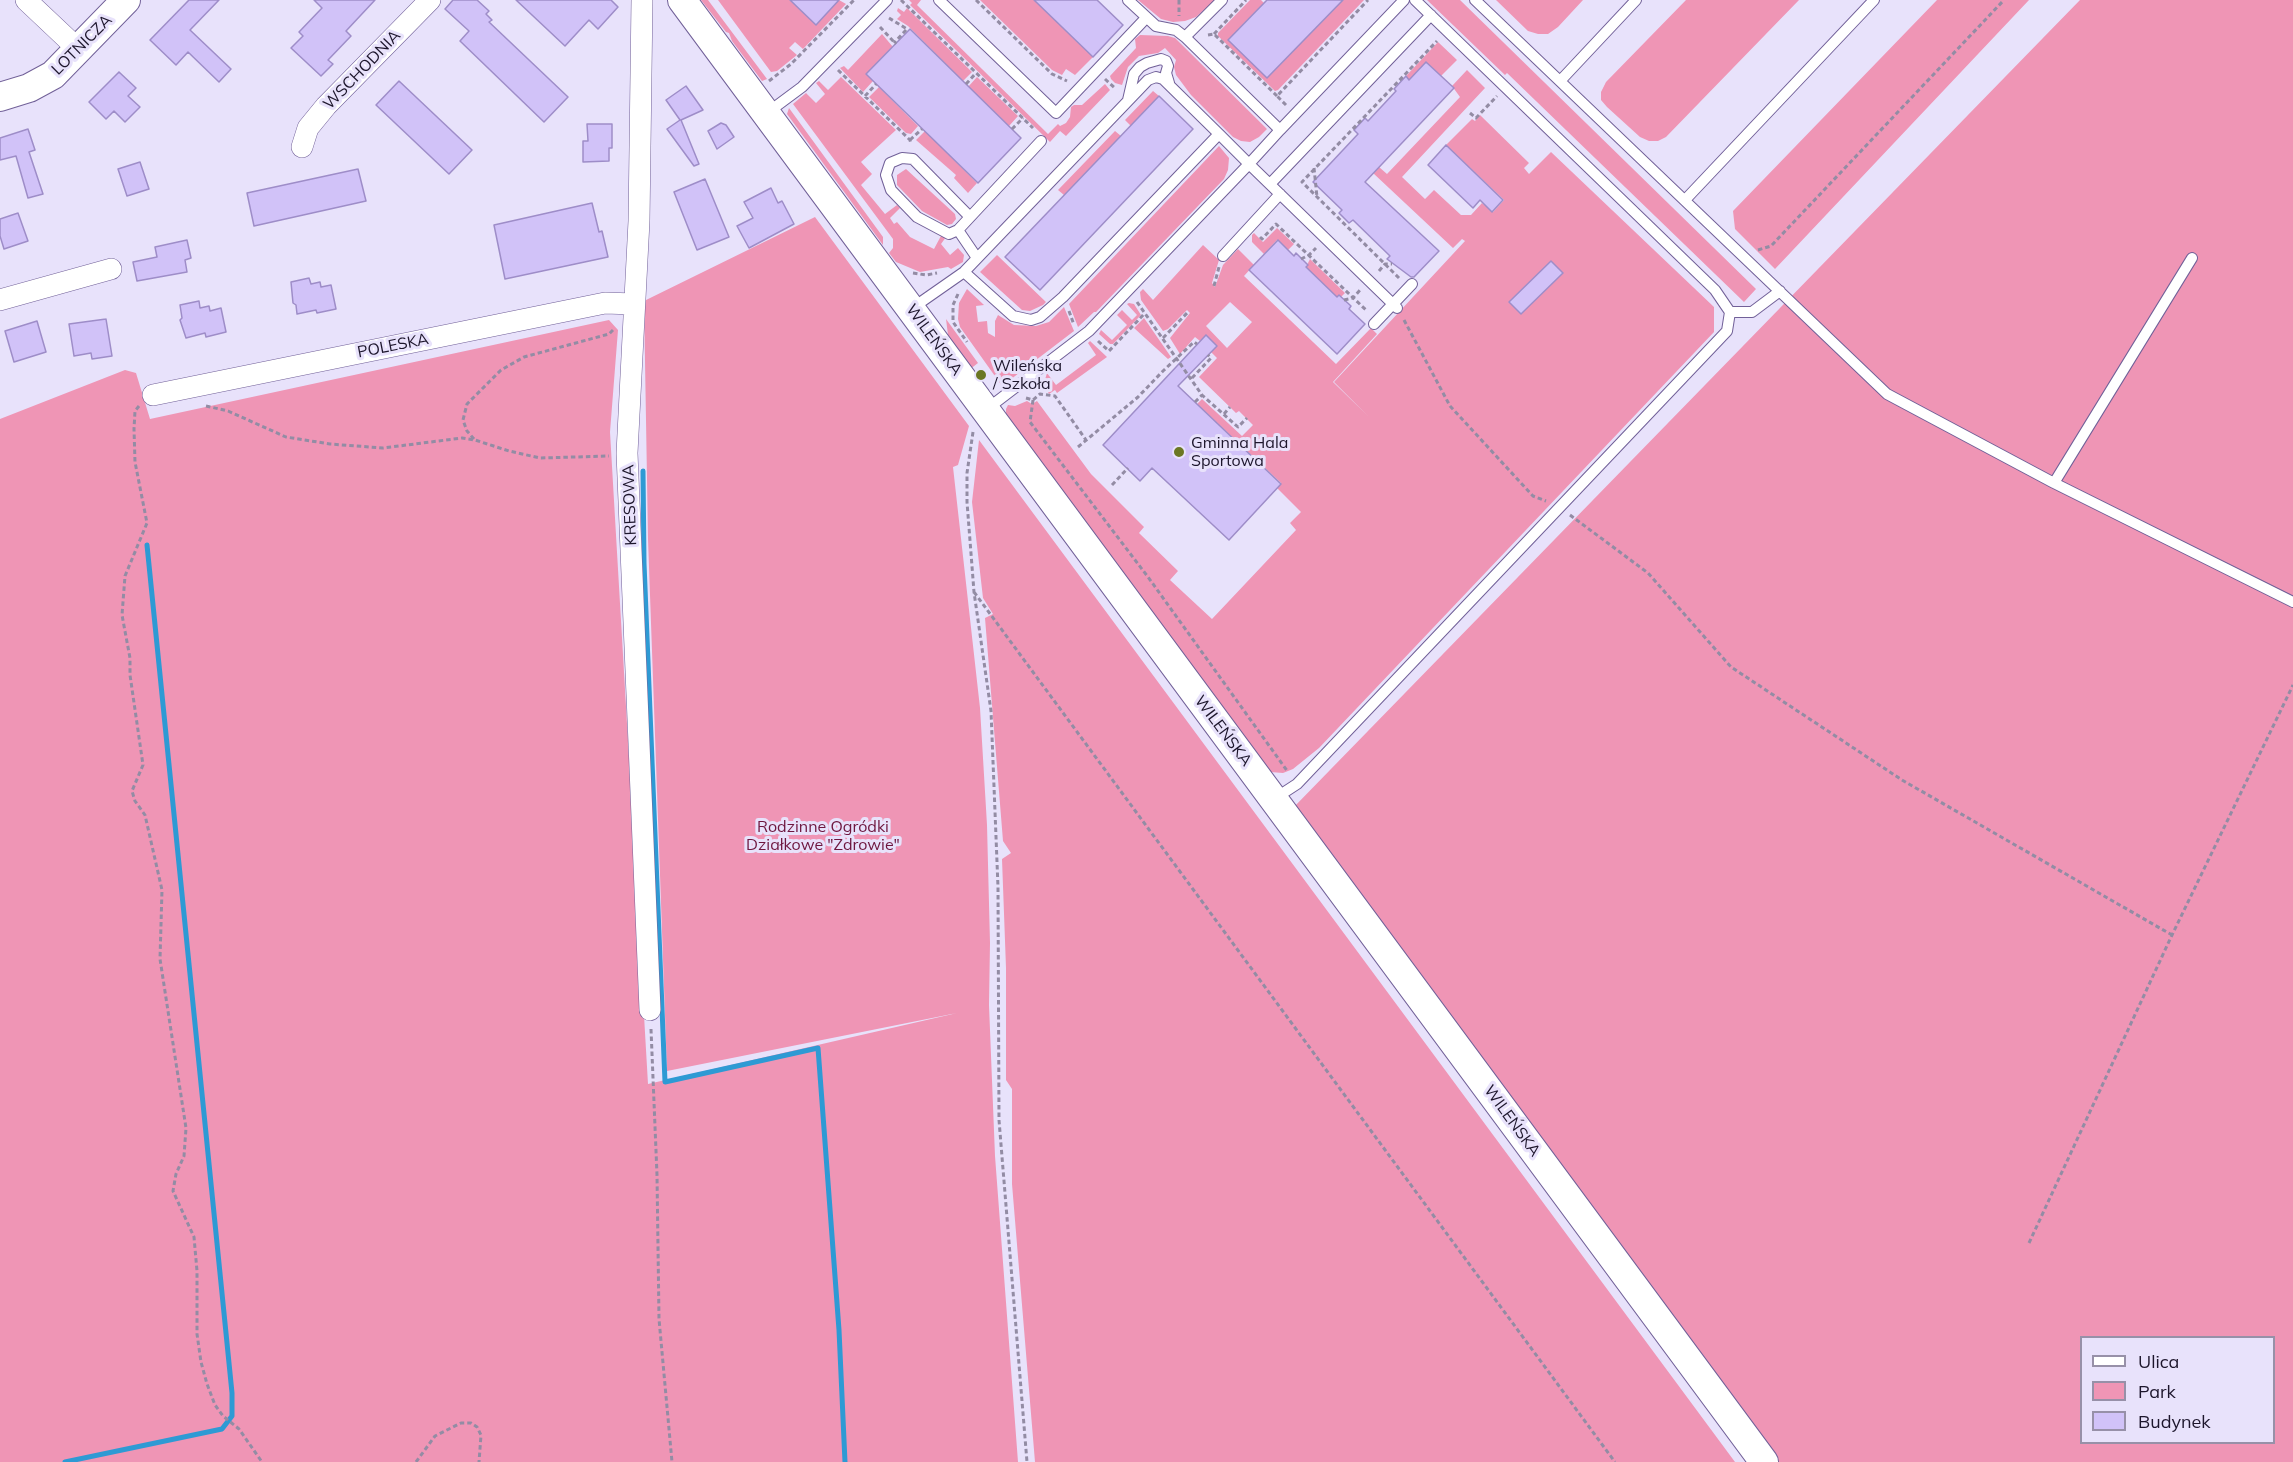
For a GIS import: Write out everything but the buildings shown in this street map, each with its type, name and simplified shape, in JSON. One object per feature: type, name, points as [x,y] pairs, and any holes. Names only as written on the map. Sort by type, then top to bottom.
[{"type":"street","points":[[26,0],[79,50]]},
{"type":"street","name":"LOTNICZA","points":[[0,97],[43,82],[61,68],[126,0]]},
{"type":"street","name":"WSCHODNIA","points":[[302,147],[308,128],[326,106],[430,0]]},
{"type":"street","name":"KRESOWA","points":[[642,0],[639,221],[627,453],[650,1010]]},
{"type":"street","name":"WILEŃSKA","points":[[682,0],[772,110],[911,309],[996,402],[1285,792],[1764,1462]]},
{"type":"street","points":[[0,300],[111,269]]},
{"type":"street","name":"POLESKA","points":[[153,395],[605,303],[634,304]]},
{"type":"lane","points":[[939,0],[1056,113],[1146,18]]},
{"type":"lane","points":[[1128,0],[1156,26],[1176,30],[1185,37],[1280,130]]},
{"type":"lane","points":[[1185,37],[1222,0]]},
{"type":"lane","points":[[996,402],[1089,331],[1404,0]]},
{"type":"lane","points":[[1285,792],[1560,508],[1726,331],[1730,312],[1715,290],[1415,0]]},
{"type":"lane","points":[[1476,0],[1887,394],[2054,483],[2293,602]]},
{"type":"lane","points":[[1561,80],[1636,0]]},
{"type":"lane","points":[[1686,200],[1874,0]]},
{"type":"lane","points":[[772,110],[802,87],[883,4]]},
{"type":"lane","points":[[1270,184],[1431,15]]},
{"type":"lane","points":[[1128,101],[1134,74],[1148,63],[1161,59],[1166,61],[1169,83]]},
{"type":"lane","points":[[911,309],[964,272],[1148,80],[1156,77],[1169,83],[1392,303]]},
{"type":"lane","points":[[964,272],[1013,316],[1031,320],[1040,317],[1063,297],[1219,134]]},
{"type":"lane","points":[[970,217],[913,159],[902,158],[890,163],[886,175],[891,190],[918,217],[949,234],[958,230],[970,217],[1038,136]]},
{"type":"lane","points":[[1223,256],[1280,194]]},
{"type":"lane","points":[[958,230],[977,258]]},
{"type":"lane","points":[[2054,483],[2192,258]]},
{"type":"lane","points":[[1374,324],[1412,284]]},
{"type":"lane","points":[[1730,312],[1752,312],[1780,291]]},
{"type":"path","points":[[772,110],[762,84],[791,64],[854,0]]},
{"type":"path","points":[[901,0],[1023,118],[1038,136]]},
{"type":"path","points":[[976,0],[1052,74],[1071,83]]},
{"type":"path","points":[[1179,0],[1179,16]]},
{"type":"path","points":[[1185,37],[1214,34],[1246,0]]},
{"type":"path","points":[[1277,96],[1368,0]]},
{"type":"path","points":[[1740,252],[1771,246],[2004,0]]},
{"type":"path","points":[[870,17],[895,43],[907,29],[891,20],[883,4]]},
{"type":"path","points":[[1214,34],[1296,114]]},
{"type":"path","points":[[1250,227],[1262,239],[1276,224],[1371,315],[1392,303],[1403,281],[1302,182],[1438,39]]},
{"type":"path","points":[[828,60],[910,140],[913,159]]},
{"type":"path","points":[[966,84],[976,72]]},
{"type":"path","points":[[865,96],[876,84]]},
{"type":"path","points":[[1470,113],[1476,118],[1497,96],[1491,90]]},
{"type":"path","points":[[1012,129],[1023,118]]},
{"type":"path","points":[[910,140],[922,129]]},
{"type":"path","points":[[1314,168],[1317,198]]},
{"type":"path","points":[[907,270],[926,275],[947,269],[959,293],[953,305],[952,322],[971,348]]},
{"type":"path","points":[[1129,291],[1202,394],[1238,427],[1247,418]]},
{"type":"path","points":[[1392,303],[1450,406],[1533,496],[1560,508],[1648,573],[1731,667],[1902,780],[2172,934]]},
{"type":"path","points":[[475,440],[466,431],[463,420],[466,404],[501,370],[524,357],[609,334],[634,304]]},
{"type":"path","points":[[1163,338],[1189,312]]},
{"type":"path","points":[[1089,331],[1109,351],[1145,313]]},
{"type":"path","points":[[1078,447],[1138,397],[1194,342],[1197,344]]},
{"type":"path","points":[[1192,379],[1211,358],[1208,355]]},
{"type":"path","points":[[1086,440],[1055,396],[1040,394],[1033,400],[1030,422],[1148,577],[1285,792]]},
{"type":"path","points":[[1195,402],[1202,394]]},
{"type":"path","points":[[153,395],[141,403],[135,411],[135,462],[147,523],[125,576],[122,615],[130,658],[130,675],[143,765],[132,791],[135,801],[145,815],[162,890],[160,959],[186,1128],[184,1156],[176,1173],[173,1191],[194,1237],[197,1270],[197,1334],[201,1362],[215,1405],[223,1416],[239,1429],[262,1462]]},
{"type":"path","points":[[1028,1462],[999,1120],[998,887],[990,711],[974,592],[967,473],[974,420],[996,402],[1013,403],[1028,397],[1033,400]]},
{"type":"path","points":[[200,404],[228,411],[286,437],[322,443],[383,448],[450,439],[475,440],[540,458],[602,457],[627,453]]},
{"type":"path","points":[[1224,414],[1230,407]]},
{"type":"path","points":[[1112,485],[1128,468]]},
{"type":"path","points":[[974,592],[1616,1462]]},
{"type":"path","points":[[2029,1243],[2172,934],[2293,685]]},
{"type":"path","points":[[650,1010],[657,1175],[659,1319],[672,1462]]},
{"type":"path","points":[[416,1462],[435,1436],[461,1423],[471,1423],[477,1427],[481,1435],[479,1462]]},
{"type":"green space","points":[[701,0],[708,0],[767,79],[762,81],[732,41],[729,33]]},
{"type":"green space","points":[[718,0],[790,0],[815,24],[839,0],[846,4],[803,49],[795,42],[789,48],[797,55],[777,71],[771,72]]},
{"type":"green space","points":[[909,0],[921,0],[917,5],[1048,134],[1058,124],[1060,126],[1066,123],[1070,117],[1071,107],[1082,105],[1105,84],[1110,90],[1066,136],[1060,131],[1050,142],[910,5],[912,3]]},
{"type":"green space","points":[[980,0],[1034,0],[1093,57],[1075,75],[1066,69],[1062,75],[1052,70]]},
{"type":"green space","points":[[1138,0],[1215,0],[1196,17],[1173,22],[1161,19]]},
{"type":"green space","points":[[1250,0],[1261,0],[1264,3],[1228,40],[1267,78],[1343,0],[1364,0],[1275,91],[1218,36],[1218,33]]},
{"type":"green space","points":[[1427,0],[1460,0],[1756,289],[1744,302],[1507,73],[1505,75]]},
{"type":"green space","points":[[1496,0],[1583,0],[1558,27],[1548,34],[1538,34],[1528,31]]},
{"type":"green space","points":[[1686,0],[1799,0],[1666,137],[1658,141],[1649,141],[1640,137],[1607,107],[1601,100],[1601,92],[1606,82]]},
{"type":"green space","points":[[1937,0],[2029,0],[1775,269],[1735,229],[1733,211]]},
{"type":"green space","points":[[2080,0],[2293,0],[2293,1462],[1777,1462],[1292,809]]},
{"type":"green space","points":[[898,8],[904,12],[907,8],[972,72],[963,81],[908,26],[897,19],[901,15],[897,11]]},
{"type":"green space","points":[[882,34],[893,47],[866,74],[873,81],[863,92],[840,68],[844,66],[848,70]]},
{"type":"green space","points":[[1140,35],[1175,38],[1267,129],[1250,142],[1233,137],[1191,95],[1176,75],[1174,67],[1176,60],[1165,48],[1158,53],[1139,56],[1128,67],[1122,85],[1115,83],[1110,76],[1136,48],[1135,39]]},
{"type":"green space","points":[[1438,42],[1457,60],[1441,76],[1426,62],[1409,80],[1406,76]]},
{"type":"green space","points":[[1467,70],[1485,88],[1402,177],[1425,199],[1434,190],[1461,215],[1471,215],[1482,203],[1493,212],[1504,200],[1446,145],[1472,119],[1475,121],[1480,115],[1529,163],[1524,168],[1529,174],[1551,152],[1714,307],[1714,332],[1319,748],[1293,769],[1283,773],[1270,772],[1006,422],[1006,409],[1008,405],[1015,406],[1027,401],[1032,404],[1037,401],[1091,474],[1144,527],[1139,533],[1178,571],[1170,580],[1212,619],[1296,530],[1290,523],[1301,512],[1277,488],[1281,483],[1197,404],[1202,399],[1242,436],[1253,425],[1239,411],[1236,413],[1199,377],[1217,358],[1211,352],[1217,346],[1206,335],[1200,341],[1195,337],[1180,354],[1170,338],[1190,313],[1187,310],[1163,331],[1141,300],[1140,292],[1143,289],[1153,300],[1203,245],[1219,260],[1212,283],[1215,287],[1223,265],[1238,249],[1254,265],[1244,276],[1336,364],[1371,328],[1377,334],[1333,382],[1368,416],[1334,382],[1465,241],[1462,239],[1453,248],[1373,173],[1379,167],[1387,174],[1460,97],[1452,86]],"holes":[[[1230,302],[1252,322],[1227,348],[1206,326]]]},
{"type":"green space","points":[[841,77],[896,130],[861,162],[872,174],[861,185],[885,214],[897,205],[900,208],[890,218],[894,224],[897,222],[910,237],[934,249],[942,234],[946,237],[941,244],[950,255],[958,248],[964,255],[963,262],[951,269],[948,267],[920,272],[896,262],[889,253],[893,248],[893,239],[793,104],[806,93],[816,103],[825,94],[816,83],[819,81],[828,90]]},
{"type":"green space","points":[[977,77],[1018,116],[1009,126],[968,87]]},
{"type":"green space","points":[[879,87],[918,126],[911,134],[906,133],[869,97]]},
{"type":"green space","points":[[1153,91],[1159,96],[1131,126],[1125,120]]},
{"type":"green space","points":[[789,108],[883,237],[883,245],[787,114]]},
{"type":"green space","points":[[925,131],[977,183],[968,193],[954,178],[956,175],[916,140]]},
{"type":"green space","points":[[1115,131],[1121,136],[1064,195],[1058,190]]},
{"type":"green space","points":[[1219,146],[1229,158],[1228,170],[1224,179],[1096,312],[1078,327],[1069,304]]},
{"type":"green space","points":[[906,169],[955,214],[956,219],[952,224],[947,225],[922,211],[897,185],[897,175]]},
{"type":"green space","name":"Rodzinne Ogródki Działkowe \"Zdrowie\"","points":[[815,217],[969,426],[958,465],[953,467],[980,708],[987,825],[989,1005],[995,1156],[1018,1462],[0,1462],[0,419],[125,370],[136,373],[150,419],[609,320],[618,330],[610,432],[648,1084],[957,1013],[667,1071],[648,539],[644,301]]},
{"type":"green space","points":[[1277,228],[1294,244],[1288,250],[1277,240],[1264,254],[1252,242],[1252,235],[1254,233],[1263,242]]},
{"type":"green space","points":[[997,255],[1046,302],[1043,305],[1030,311],[1022,310],[980,272]]},
{"type":"green space","points":[[1310,259],[1345,293],[1341,297],[1339,295],[1337,297],[1306,267]]},
{"type":"green space","points":[[967,289],[984,305],[976,306],[978,322],[987,321],[988,333],[995,337],[995,321],[998,315],[1014,325],[1036,326],[1049,322],[1064,307],[1074,331],[1002,386],[960,327],[959,303]]},
{"type":"green space","points":[[1127,304],[1134,304],[1141,315],[1113,344],[1110,344],[1099,334],[1101,330],[1112,340],[1127,325],[1117,315],[1122,310],[1132,320],[1137,315]]},
{"type":"green space","points":[[1144,318],[1171,357],[1168,359],[1134,328]]},
{"type":"green space","points":[[946,319],[978,363],[969,370],[948,335]]},
{"type":"green space","points":[[1090,341],[1107,357],[1057,393],[1055,390],[1049,394],[1044,383],[1047,373],[1056,385],[1096,355],[1088,343]]},
{"type":"green space","points":[[979,440],[1735,1462],[1035,1462],[1012,1184],[1012,1089],[1006,1080],[1006,968],[1002,859],[1011,853],[1003,841],[985,618],[993,614],[983,598],[972,502]]},
{"type":"waterway","points":[[643,471],[644,563],[665,1082],[818,1048],[839,1330],[845,1462]]},
{"type":"waterway","points":[[65,1462],[222,1429],[232,1416],[232,1393],[147,545]]},
{"type":"place","name":"Wileńska / Szkoła","points":[[981,375]]},
{"type":"place","name":"Gminna Hala Sportowa","points":[[1179,452]]}]
